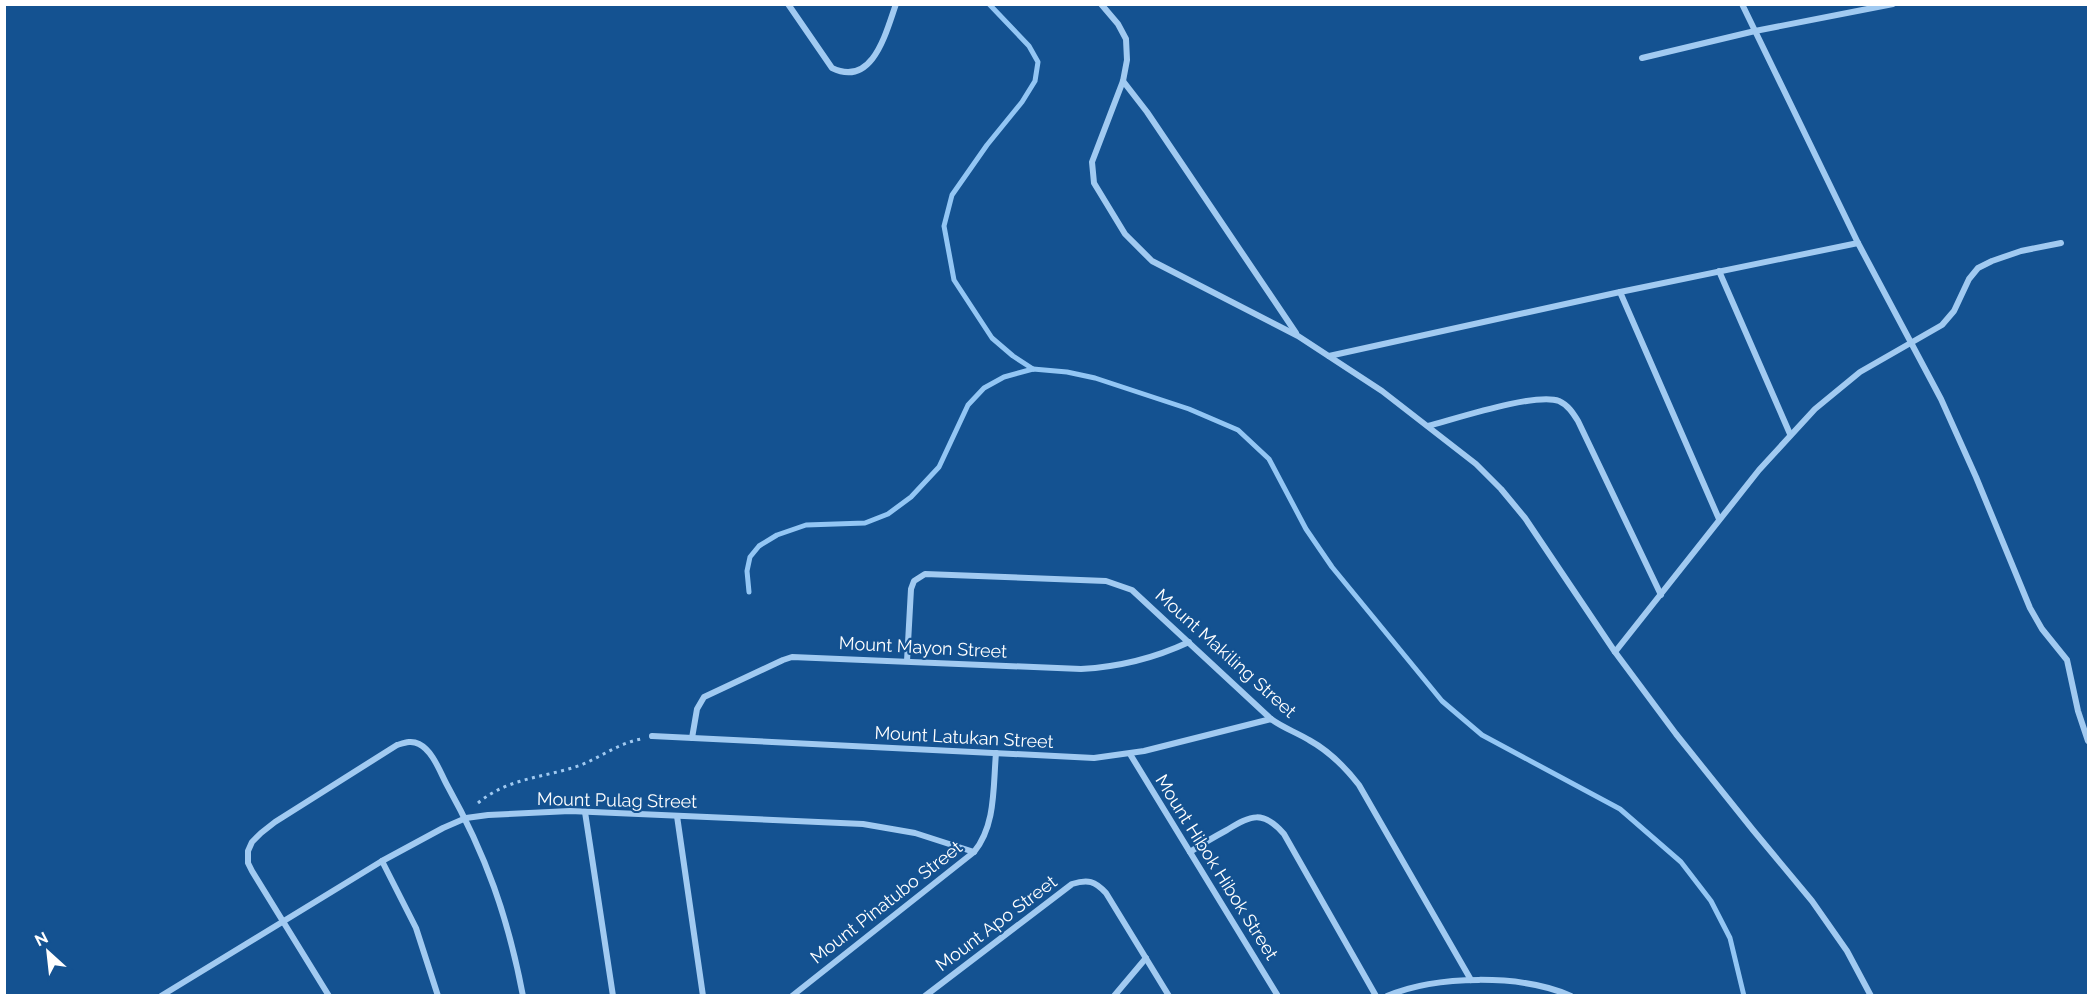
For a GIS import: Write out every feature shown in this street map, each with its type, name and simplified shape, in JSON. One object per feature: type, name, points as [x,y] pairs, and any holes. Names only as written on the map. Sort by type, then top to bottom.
[{"type":"street","points":[[788,4],[832,68],[840,72],[851,73],[864,68],[876,55],[896,4]]},
{"type":"street","points":[[1101,4],[1118,24],[1126,39],[1127,60],[1123,81],[1092,162],[1094,183],[1125,234],[1152,261],[1298,336],[1382,391],[1476,464],[1501,489],[1525,518],[1615,652],[1676,734],[1812,901],[1847,951],[1871,996]]},
{"type":"street","points":[[1742,4],[1858,243],[1956,431],[2030,608],[2042,629],[2067,660],[2088,741]]},
{"type":"street","points":[[1642,58],[1755,31],[1893,4]]},
{"type":"street","points":[[1123,81],[1147,112],[1298,336]]},
{"type":"street","points":[[1329,356],[1858,243]]},
{"type":"street","points":[[1615,652],[1719,519],[1790,434],[1815,409],[1853,377],[1942,325],[1954,311],[1969,279],[1978,268],[2021,251],[2061,243]]},
{"type":"street","points":[[1719,271],[1790,434]]},
{"type":"street","points":[[1620,292],[1719,519]]},
{"type":"street","points":[[1428,426],[1520,402],[1548,398],[1561,401],[1578,421],[1661,595]]},
{"type":"street","name":"Mount Makiling Street","points":[[907,661],[911,589],[914,581],[919,577],[932,573],[1113,583],[1132,590],[1271,719],[1285,729],[1309,740],[1348,770],[1359,785],[1471,980]]},
{"type":"street","name":"Mount Mayon Street","points":[[692,738],[697,709],[704,698],[783,660],[802,657],[1081,669],[1101,668],[1161,655],[1189,642]]},
{"type":"street","name":"Mount Latukan Street","points":[[652,736],[1094,758],[1130,754],[1271,719]]},
{"type":"street","points":[[329,996],[252,871],[248,863],[248,852],[252,842],[275,822],[397,745],[416,742],[430,755],[466,818],[488,868],[503,912],[523,996]]},
{"type":"street","name":"Mount Pinatubo Street","points":[[792,996],[974,852],[985,834],[990,818],[996,753]]},
{"type":"street","name":"Mount Hibok Hibok Street","points":[[1130,754],[1278,996]]},
{"type":"street","points":[[585,812],[613,996]]},
{"type":"street","name":"Mount Pulag Street","points":[[161,996],[382,861],[466,818],[585,812],[863,824],[915,833],[974,852]]},
{"type":"street","points":[[676,816],[703,996]]},
{"type":"street","points":[[1190,852],[1250,817],[1268,819],[1275,824],[1284,834],[1376,996]]},
{"type":"street","points":[[382,861],[416,928],[438,996]]},
{"type":"street","name":"Mount Apo Street","points":[[925,996],[1072,884],[1084,880],[1093,881],[1106,893],[1169,996]]},
{"type":"street","points":[[1114,996],[1146,958]]},
{"type":"street","points":[[1387,996],[1426,984],[1471,980],[1525,983],[1559,990],[1571,996]]},
{"type":"path","points":[[466,818],[474,807],[488,795],[505,786],[524,779],[552,775],[583,764],[635,740],[652,736]]},
{"type":"waterway","points":[[989,4],[1029,46],[1038,62],[1035,81],[1022,102],[987,145],[952,195],[944,226],[954,280],[992,338],[1033,369]]},
{"type":"waterway","points":[[749,592],[747,571],[750,557],[759,546],[777,535],[806,525],[865,523],[888,514],[911,497],[939,467],[968,405],[984,388],[1004,377],[1033,369],[1067,372],[1095,378],[1189,409],[1238,430],[1269,459],[1306,529],[1332,567],[1442,701],[1482,735],[1620,809],[1681,862],[1711,901],[1730,938],[1744,996]]}]
